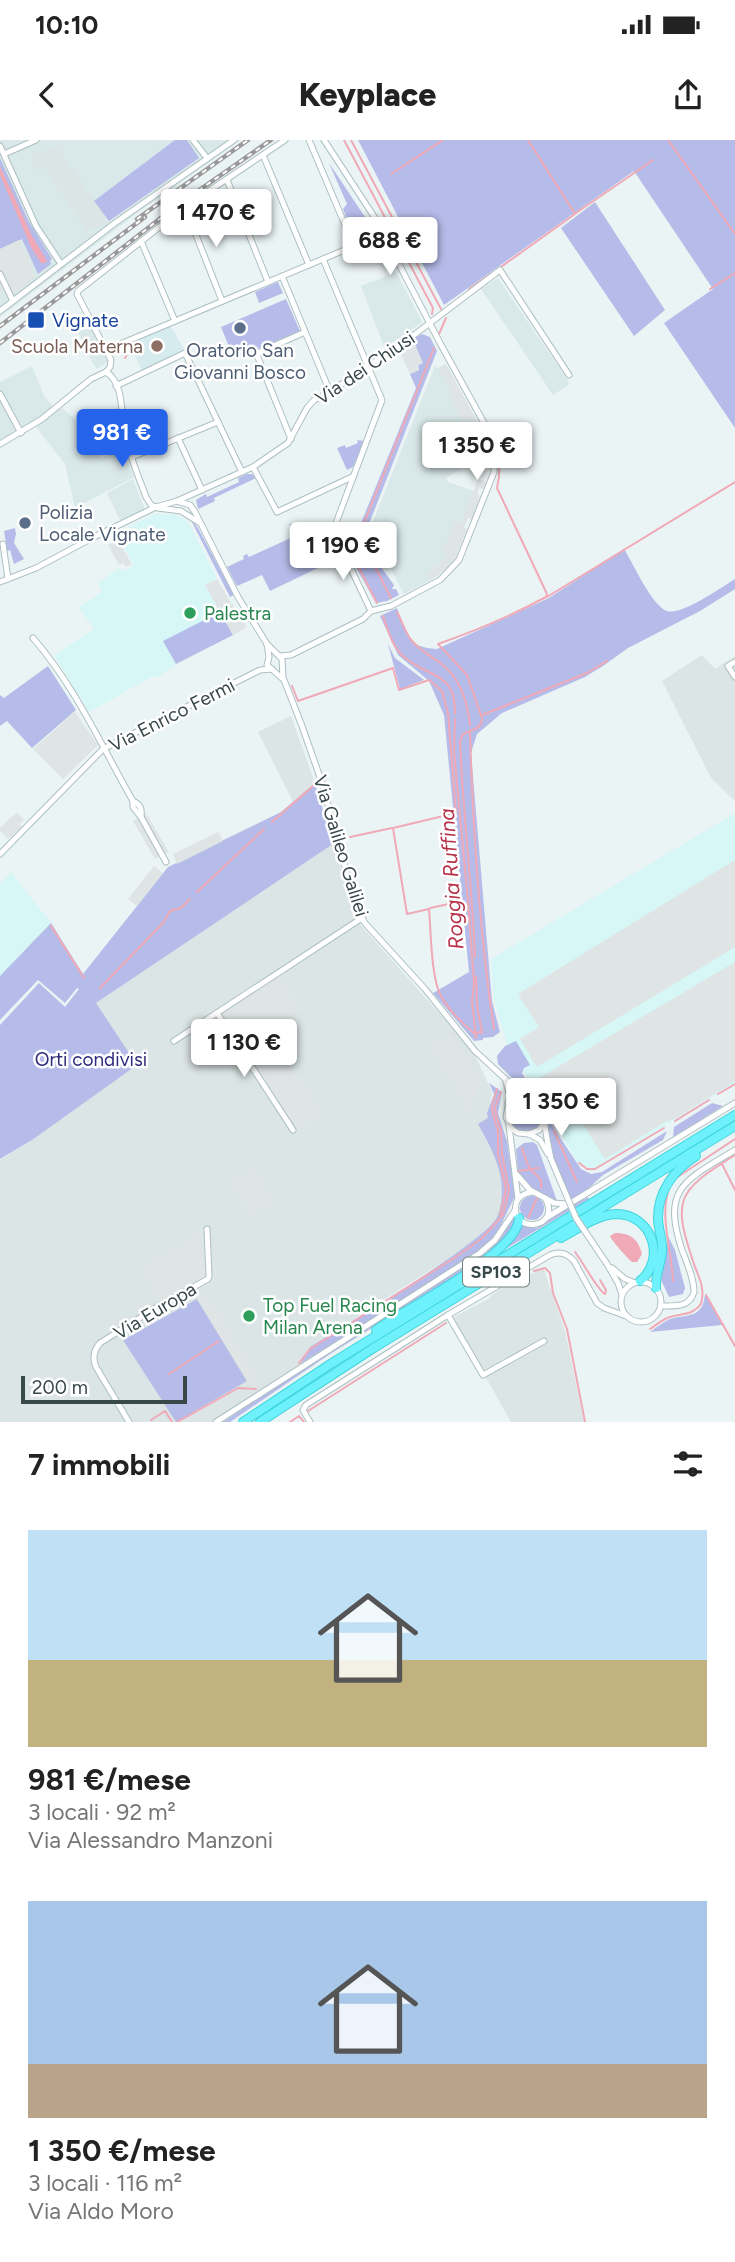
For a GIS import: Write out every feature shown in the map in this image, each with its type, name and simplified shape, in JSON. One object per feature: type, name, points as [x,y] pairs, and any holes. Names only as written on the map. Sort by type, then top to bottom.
[{"type":"highway","name":"SP103","points":[[243,1422],[332,1363],[735,1115]]},
{"type":"highway","name":"SP103","points":[[262,1422],[461,1294],[735,1126]]},
{"type":"highway","points":[[656,1288],[662,1248],[658,1213],[667,1184],[692,1158],[735,1132]]},
{"type":"highway","name":"SP103","points":[[332,1363],[390,1320],[494,1255],[513,1235],[518,1225],[517,1214]]},
{"type":"highway","name":"SP103","points":[[461,1294],[591,1221],[616,1214],[636,1220],[645,1227],[652,1239],[653,1265],[637,1282]]},
{"type":"street","points":[[4,154],[36,140]]},
{"type":"street","points":[[193,140],[207,158]]},
{"type":"street","points":[[0,311],[234,140]]},
{"type":"street","points":[[0,444],[57,407],[91,379],[106,372],[111,362],[77,294],[79,290],[185,207],[285,140]]},
{"type":"street","points":[[106,349],[354,246],[309,140]]},
{"type":"street","points":[[260,670],[268,659],[291,654],[362,619],[371,611],[399,602],[436,583],[452,571],[461,557],[495,470],[490,435],[375,218],[324,140]]},
{"type":"street","points":[[0,146],[36,226],[61,264]]},
{"type":"street","points":[[263,155],[309,265]]},
{"type":"street","points":[[227,180],[268,282]]},
{"type":"street","points":[[185,207],[222,301]]},
{"type":"street","points":[[141,241],[175,321]]},
{"type":"street","points":[[323,259],[382,402],[333,531],[371,611]]},
{"type":"street","name":"Via dei Chiusi","points":[[0,582],[49,562],[156,508],[253,467],[282,449],[291,439],[310,405],[500,270],[569,375]]},
{"type":"street","points":[[0,274],[13,301]]},
{"type":"street","points":[[282,276],[330,391]]},
{"type":"street","points":[[291,439],[257,355],[258,352],[305,332]]},
{"type":"street","points":[[116,386],[185,353],[242,472]]},
{"type":"street","points":[[106,372],[111,375],[123,407],[124,433],[148,500],[156,508],[181,511],[200,523]]},
{"type":"street","points":[[0,394],[20,433]]},
{"type":"street","points":[[132,457],[218,422]]},
{"type":"street","points":[[178,438],[202,490]]},
{"type":"street","points":[[253,467],[277,512],[353,477]]},
{"type":"street","name":"Via dei Chiusi","points":[[181,511],[190,505],[202,490]]},
{"type":"street","points":[[177,501],[181,511]]},
{"type":"street","points":[[177,501],[190,505],[224,572],[267,644],[278,655],[284,680]]},
{"type":"street","points":[[3,544],[8,579]]},
{"type":"street","points":[[33,638],[47,655],[99,738],[134,801],[139,804],[141,817],[166,863]]},
{"type":"street","points":[[267,644],[268,659]]},
{"type":"street","points":[[260,670],[282,665],[291,654]]},
{"type":"street","name":"Via Galileo Galilei","points":[[268,659],[284,680],[320,775],[352,892],[362,918],[475,1051],[525,1094]]},
{"type":"street","points":[[735,662],[728,666],[735,677]]},
{"type":"street","name":"Via Enrico Fermi","points":[[0,854],[103,749],[260,670]]},
{"type":"street","points":[[174,1041],[362,918]]},
{"type":"street","points":[[217,1013],[293,1130]]},
{"type":"street","points":[[216,1422],[485,1249],[517,1214],[515,1173],[505,1114],[509,1091],[502,1076]]},
{"type":"street","points":[[509,1103],[516,1096],[525,1094],[535,1096],[542,1102],[546,1111],[545,1122],[551,1159]]},
{"type":"street","points":[[546,1217],[735,1103]]},
{"type":"street","points":[[512,1151],[516,1142],[539,1129],[545,1122]]},
{"type":"street","points":[[509,1126],[540,1140],[574,1214],[618,1283],[621,1307],[626,1316]]},
{"type":"street","points":[[661,1306],[686,1304],[695,1291],[674,1225],[678,1195],[693,1176],[735,1150]]},
{"type":"street","points":[[515,1173],[523,1185],[533,1192],[556,1203],[570,1204]]},
{"type":"street","points":[[518,1200],[524,1194],[533,1192]]},
{"type":"street","points":[[517,1214],[525,1223],[534,1225],[542,1222],[549,1207],[545,1198]]},
{"type":"street","name":"Via Europa","points":[[129,1422],[95,1366],[95,1351],[100,1343],[209,1278],[207,1228]]},
{"type":"street","points":[[310,1422],[303,1410],[306,1405],[448,1315],[556,1253],[572,1259],[595,1301],[606,1309],[636,1322],[648,1321],[657,1314],[661,1306],[656,1288],[650,1283],[625,1279],[607,1264]]},
{"type":"street","points":[[606,1309],[614,1307],[626,1288],[637,1282]]},
{"type":"street","points":[[448,1315],[483,1375],[544,1341]]},
{"type":"shaded area","points":[[0,140],[241,140],[144,208],[0,317]]},
{"type":"shaded area","points":[[62,150],[62,155],[105,216],[105,224],[87,231],[43,166],[36,170],[32,153]]},
{"type":"shaded area","points":[[0,166],[32,236],[47,261],[45,263],[41,263],[31,247],[0,175]]},
{"type":"shaded area","points":[[19,240],[35,277],[14,293],[10,285],[0,291],[0,249]]},
{"type":"shaded area","points":[[396,272],[422,322],[385,349],[361,286]]},
{"type":"shaded area","points":[[498,278],[570,384],[553,395],[481,289]]},
{"type":"shaded area","name":"Scuola Materna","points":[[170,325],[185,351],[142,371],[129,342]]},
{"type":"shaded area","points":[[91,326],[109,360],[97,369],[78,332]]},
{"type":"shaded area","points":[[408,342],[410,346],[415,344],[423,363],[417,366],[419,370],[410,374],[401,354],[405,352],[402,346]]},
{"type":"shaded area","points":[[446,364],[481,428],[478,430],[480,434],[476,436],[466,419],[462,420],[450,398],[454,396],[438,368]]},
{"type":"shaded area","points":[[32,366],[44,396],[54,408],[21,430],[0,391],[0,382]]},
{"type":"shaded area","points":[[435,366],[454,396],[451,398],[463,420],[466,418],[475,436],[483,432],[489,452],[446,478],[448,482],[474,491],[467,512],[462,523],[457,521],[443,554],[448,556],[428,573],[431,580],[404,594],[372,533],[372,524]]},
{"type":"shaded area","points":[[0,401],[17,433],[0,442]]},
{"type":"shaded area","points":[[62,408],[95,443],[102,458],[122,448],[134,477],[75,508],[65,464],[36,427]]},
{"type":"shaded area","points":[[133,479],[145,510],[121,522],[107,493]]},
{"type":"shaded area","points":[[478,479],[486,482],[483,489],[479,488],[477,494],[480,496],[472,520],[468,518],[464,527],[467,529],[456,557],[431,580],[427,573],[447,556],[442,553],[456,521],[462,523]]},
{"type":"shaded area","points":[[155,514],[176,515],[188,522],[217,579],[205,585],[233,635],[89,712],[54,655],[94,629],[79,607],[102,592],[98,583],[120,568],[123,571],[134,565],[117,533]]},
{"type":"shaded area","points":[[118,540],[132,564],[126,567],[123,563],[119,565],[108,545]]},
{"type":"shaded area","points":[[217,579],[231,603],[228,605],[233,604],[247,627],[233,635],[205,585]]},
{"type":"shaded area","points":[[702,655],[715,669],[735,656],[735,801],[711,778],[662,681]]},
{"type":"shaded area","points":[[75,712],[98,745],[63,779],[33,749]]},
{"type":"shaded area","points":[[291,716],[315,783],[293,802],[258,732]]},
{"type":"shaded area","points":[[17,812],[24,820],[19,824],[22,827],[8,839],[0,828]]},
{"type":"shaded area","points":[[146,813],[169,852],[155,859],[133,821]]},
{"type":"shaded area","points":[[735,813],[735,1083],[596,1168],[578,1163],[507,1044],[494,1000],[491,959]]},
{"type":"shaded area","points":[[218,832],[223,841],[177,864],[173,854]]},
{"type":"shaded area","points":[[333,844],[358,922],[473,1051],[492,1092],[489,1109],[503,1192],[498,1217],[471,1244],[310,1347],[300,1364],[211,1422],[0,1422],[0,1160],[32,1140],[96,1003]]},
{"type":"shaded area","points":[[735,860],[735,947],[537,1067],[520,1039],[539,1027],[518,994]]},
{"type":"shaded area","points":[[154,866],[163,873],[137,906],[128,899]]},
{"type":"shaded area","points":[[11,872],[51,923],[0,976],[0,883]]},
{"type":"shaded area","points":[[735,962],[735,1081],[605,1159],[559,1086],[543,1095],[534,1081]]},
{"type":"shaded area","points":[[279,977],[300,1010],[268,1031],[322,1114],[297,1130],[222,1015]]},
{"type":"shaded area","points":[[451,1033],[465,1053],[478,1081],[471,1113],[430,1047]]},
{"type":"shaded area","points":[[254,1168],[275,1201],[252,1216],[231,1182]]},
{"type":"shaded area","points":[[211,1226],[213,1273],[162,1301],[140,1269]]},
{"type":"shaded area","points":[[615,1233],[625,1234],[636,1241],[642,1254],[637,1262],[632,1262],[613,1241],[610,1236]]},
{"type":"shaded area","points":[[543,1267],[565,1331],[584,1422],[511,1422],[452,1318],[490,1298],[518,1278],[521,1280]]},
{"type":"shaded area","points":[[207,1294],[261,1384],[254,1388],[247,1381],[197,1299]]},
{"type":"green space","points":[[175,140],[187,140],[199,158],[109,221],[94,201]]},
{"type":"green space","points":[[358,140],[735,140],[735,428],[664,323],[713,289],[634,171],[444,305]]},
{"type":"green space","points":[[0,158],[28,220],[52,259],[51,264],[38,274],[22,239],[0,249]]},
{"type":"green space","points":[[329,163],[377,235],[357,243],[343,209],[347,204]]},
{"type":"green space","points":[[595,202],[665,310],[634,336],[561,228]]},
{"type":"green space","points":[[278,282],[283,293],[259,303],[255,292]]},
{"type":"green space","points":[[286,299],[300,331],[234,359],[221,327]]},
{"type":"green space","points":[[422,334],[430,337],[437,351],[367,529],[359,528],[416,388],[410,374],[419,370],[414,344],[410,346],[408,342]]},
{"type":"green space","points":[[357,440],[364,441],[353,467],[347,470],[337,448],[345,445],[346,448],[358,443]]},
{"type":"green space","points":[[247,474],[256,478],[214,498],[215,501],[198,509],[196,500],[239,482],[238,478]]},
{"type":"green space","points":[[191,520],[198,528],[234,595],[230,597]]},
{"type":"green space","points":[[289,523],[298,529],[321,528],[327,544],[315,551],[322,566],[270,591],[262,575],[237,586],[227,567],[244,559],[243,556],[247,554],[249,557],[295,536]]},
{"type":"green space","points":[[15,528],[14,543],[24,559],[14,564],[10,550],[5,552],[4,531]]},
{"type":"green space","points":[[342,533],[369,533],[383,570],[394,585],[392,589],[396,589],[399,595],[376,603],[339,537]]},
{"type":"green space","points":[[624,549],[649,593],[667,611],[691,605],[735,579],[735,589],[700,611],[628,648],[585,677],[502,713],[477,734],[471,753],[492,1001],[500,1032],[493,1037],[474,1041],[433,993],[469,972],[444,715],[429,681],[398,655],[380,616],[397,608],[409,638],[419,645],[437,649],[549,598]]},
{"type":"green space","points":[[220,612],[233,635],[176,664],[163,641]]},
{"type":"green space","points":[[388,644],[395,658],[424,680],[400,689]]},
{"type":"green space","points":[[48,666],[76,710],[32,748],[7,721],[0,726],[0,695],[4,698]]},
{"type":"green space","name":"Orti condivisi","points":[[315,783],[333,844],[96,1003],[137,1065],[32,1140],[0,1159],[0,1025],[39,983],[65,1007],[79,989],[77,988],[65,1003],[38,980],[0,1020],[0,976],[51,923],[83,974],[168,867],[281,812]]},
{"type":"green space","points":[[516,1041],[530,1065],[524,1068],[522,1073],[529,1085],[538,1091],[521,1087],[498,1064],[497,1056],[505,1046]]},
{"type":"green space","points":[[489,1083],[502,1092],[498,1113],[507,1141],[515,1196],[491,1241],[477,1253],[300,1364],[310,1347],[443,1262],[489,1227],[498,1215],[501,1179],[495,1157],[478,1124],[488,1118],[487,1113],[494,1094]]},
{"type":"green space","points":[[526,1097],[538,1102],[543,1114],[538,1126],[526,1131],[514,1126],[509,1114],[514,1102]]},
{"type":"green space","points":[[712,1103],[723,1106],[673,1137],[674,1127]]},
{"type":"green space","points":[[549,1121],[581,1169],[591,1174],[602,1172],[667,1131],[663,1140],[603,1175],[588,1189],[570,1200],[551,1151]]},
{"type":"green space","points":[[533,1142],[537,1145],[557,1201],[531,1188],[518,1171],[516,1149],[524,1143]]},
{"type":"green space","points":[[532,1196],[541,1199],[544,1208],[541,1217],[532,1220],[523,1217],[520,1208],[523,1199]]},
{"type":"green space","points":[[588,1197],[589,1199],[502,1251],[520,1225],[537,1228],[552,1216]]},
{"type":"green space","points":[[514,1217],[514,1225],[497,1248],[477,1263],[330,1354],[230,1422],[223,1422],[303,1367],[486,1253]]},
{"type":"green space","points":[[668,1236],[675,1250],[685,1288],[683,1294],[669,1297],[661,1280]]},
{"type":"green space","points":[[705,1294],[722,1325],[650,1332],[670,1319],[698,1312]]},
{"type":"green space","points":[[197,1299],[247,1381],[176,1422],[123,1340]]},
{"type":"waterway","name":"Roggia Ruffina","points":[[344,140],[433,308],[432,314]]},
{"type":"waterway","points":[[351,140],[441,309]]},
{"type":"waterway","points":[[391,174],[443,140]]},
{"type":"waterway","points":[[498,269],[575,214],[528,140]]},
{"type":"waterway","points":[[668,140],[735,234]]},
{"type":"waterway","points":[[576,213],[653,160]]},
{"type":"waterway","points":[[469,289],[493,272]]},
{"type":"waterway","points":[[710,289],[735,273]]},
{"type":"waterway","points":[[439,334],[446,318]]},
{"type":"waterway","points":[[362,528],[434,348]]},
{"type":"waterway","points":[[125,358],[127,354]]},
{"type":"waterway","points":[[482,718],[467,675],[438,644],[506,617],[546,597],[547,594],[497,488],[500,464],[497,440]]},
{"type":"waterway","points":[[547,597],[735,482]]},
{"type":"waterway","points":[[362,534],[368,553],[391,598]]},
{"type":"waterway","name":"Roggia Ruffina","points":[[342,535],[377,603]]},
{"type":"waterway","points":[[397,612],[412,641],[446,668],[457,682],[467,707],[470,725]]},
{"type":"waterway","name":"Roggia Ruffina","points":[[383,616],[399,652],[412,663],[446,682],[454,700],[455,714]]},
{"type":"waterway","points":[[482,715],[587,673],[607,661]]},
{"type":"waterway","points":[[292,686],[298,701],[393,668],[399,690],[429,680],[442,691],[448,713],[456,813],[393,828],[407,914],[429,909],[433,967],[441,996],[469,1029],[474,1033],[482,1032]]},
{"type":"waterway","name":"Roggia Ruffina","points":[[455,719],[454,752],[468,901],[476,1038]]},
{"type":"waterway","points":[[475,957],[460,741],[463,734],[479,727],[482,720]]},
{"type":"waterway","points":[[470,732],[484,955],[494,1029]]},
{"type":"waterway","points":[[272,822],[314,785]]},
{"type":"waterway","points":[[350,837],[392,828]]},
{"type":"waterway","points":[[197,892],[264,829]]},
{"type":"waterway","points":[[100,988],[163,923],[170,911],[181,908],[190,899]]},
{"type":"waterway","points":[[430,908],[458,902]]},
{"type":"waterway","points":[[51,926],[84,978]]},
{"type":"waterway","points":[[476,977],[482,1033]]},
{"type":"waterway","points":[[718,1094],[735,1084]]},
{"type":"waterway","name":"Roggia Ruffina","points":[[497,1089],[492,1106],[506,1189],[500,1215]]},
{"type":"waterway","points":[[299,1363],[310,1349],[481,1239],[503,1215],[509,1190],[495,1107],[501,1092]]},
{"type":"waterway","points":[[675,1121],[709,1100]]},
{"type":"waterway","points":[[579,1163],[587,1169],[595,1169],[664,1128]]},
{"type":"waterway","points":[[554,1131],[577,1182]]},
{"type":"waterway","points":[[676,1178],[735,1139]]},
{"type":"waterway","points":[[522,1148],[529,1167],[540,1178],[541,1188]]},
{"type":"waterway","points":[[650,1329],[667,1318],[690,1312],[701,1304],[701,1285],[683,1226],[684,1200],[700,1179],[735,1155]]},
{"type":"waterway","points":[[722,1164],[735,1190]]},
{"type":"waterway","points":[[519,1171],[539,1168]]},
{"type":"waterway","points":[[668,1192],[665,1213],[673,1281]]},
{"type":"waterway","points":[[528,1218],[537,1198]]},
{"type":"waterway","points":[[575,1252],[598,1288],[605,1294],[606,1290],[600,1280]]},
{"type":"waterway","name":"Roggia Ruffina","points":[[534,1271],[545,1268],[550,1273],[553,1293],[567,1329],[585,1422]]},
{"type":"waterway","points":[[706,1295],[735,1346]]},
{"type":"waterway","points":[[308,1411],[446,1323]]},
{"type":"waterway","points":[[169,1374],[219,1341]]},
{"type":"waterway","points":[[177,1422],[238,1388],[256,1389]]},
{"type":"waterway","points":[[151,1420],[165,1411],[172,1422]]},
{"type":"waterway","points":[[290,1422],[299,1416],[304,1422]]},
{"type":"railway","points":[[137,219],[248,140]]},
{"type":"railway","points":[[0,343],[175,207],[271,140]]},
{"type":"railway","points":[[0,326],[145,217]]},
{"type":"place","name":"Vignate","points":[[36,320]]},
{"type":"place","name":"Oratorio San Giovanni Bosco","points":[[240,328]]},
{"type":"place","name":"Scuola Materna","points":[[157,346]]},
{"type":"place","name":"Polizia Locale Vignate","points":[[25,523]]},
{"type":"place","name":"Palestra","points":[[190,613]]},
{"type":"place","name":"Top Fuel Racing Milan Arena","points":[[249,1316]]}]
